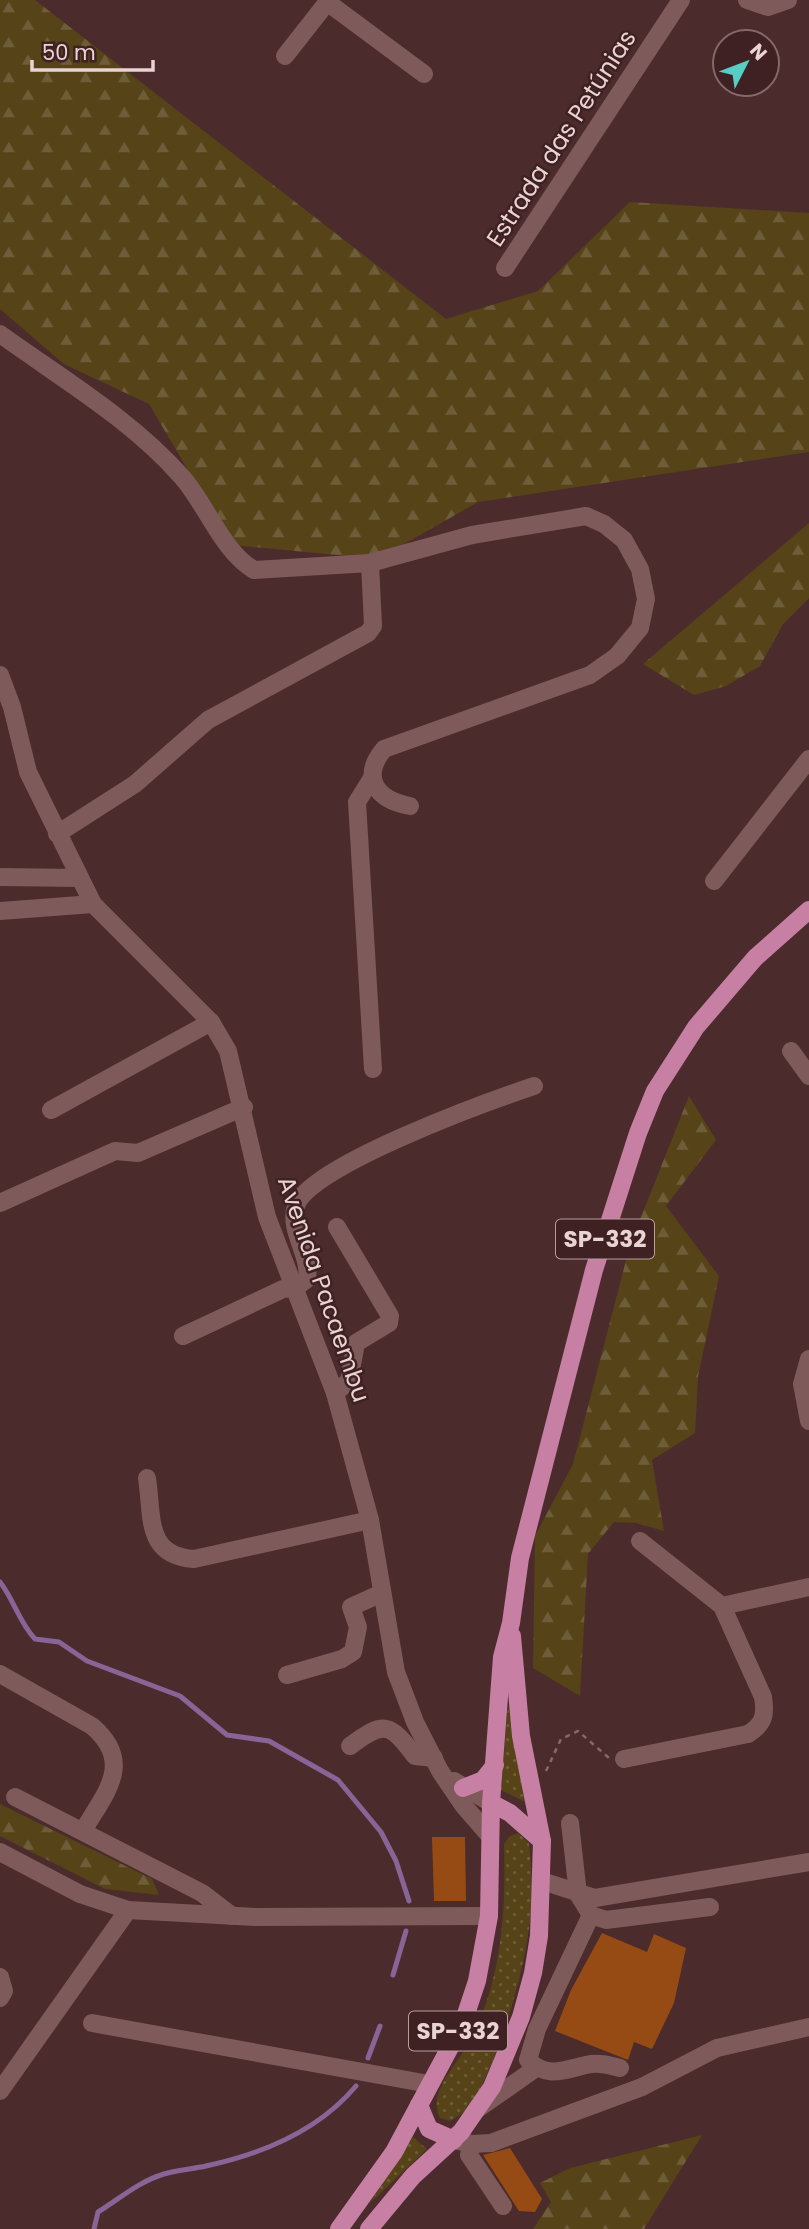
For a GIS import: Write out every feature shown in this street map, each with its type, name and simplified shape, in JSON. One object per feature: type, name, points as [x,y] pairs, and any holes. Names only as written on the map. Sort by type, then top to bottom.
[{"type":"main road","name":"SP-332","points":[[339,2229],[394,2152],[463,2023],[477,1981],[489,1916],[491,1803],[502,1657],[511,1623],[520,1558],[552,1424],[594,1270],[655,1091],[696,1027],[726,989],[755,958],[809,910]]},
{"type":"main road","name":"SP-332","points":[[369,2229],[405,2185],[454,2140],[477,2109],[492,2087],[521,2017],[539,1936],[542,1841],[521,1736],[511,1623]]},
{"type":"main road","points":[[463,1788],[483,1780],[495,1765]]},
{"type":"main road","points":[[491,1803],[510,1813],[542,1841]]},
{"type":"main road","points":[[490,1836],[507,1829],[526,1828]]},
{"type":"main road","points":[[419,2105],[429,2129],[454,2140]]},
{"type":"street","name":"Estrada das Petúnias","points":[[505,268],[681,0]]},
{"type":"street","points":[[747,0],[768,7],[786,1]]},
{"type":"street","points":[[285,55],[328,1],[424,74]]},
{"type":"street","points":[[0,334],[134,432],[183,478],[214,526],[250,568],[370,563],[472,535],[586,516],[604,524],[624,540],[640,569],[646,599],[640,628],[617,656],[590,675],[384,749],[374,760],[372,778],[357,802],[373,1069]]},
{"type":"street","points":[[57,834],[135,784],[208,720],[368,633],[373,626],[370,563]]},
{"type":"street","name":"Avenida Pacaembu","points":[[0,675],[12,707],[28,772],[93,904],[211,1022],[228,1051],[244,1107],[267,1217],[335,1393],[370,1520],[396,1672],[437,1765],[463,1805],[490,1836]]},
{"type":"street","points":[[714,881],[809,759]]},
{"type":"street","points":[[372,778],[382,796],[393,803],[410,806]]},
{"type":"street","points":[[0,877],[79,878]]},
{"type":"street","points":[[0,911],[93,904]]},
{"type":"street","points":[[51,1110],[211,1022]]},
{"type":"street","points":[[791,1051],[809,1076]]},
{"type":"street","points":[[183,1336],[284,1289],[295,1288],[307,1279],[309,1268],[295,1225],[296,1205],[310,1186],[458,1112],[534,1086]]},
{"type":"street","points":[[0,1203],[114,1151],[138,1153],[244,1107]]},
{"type":"street","points":[[335,1393],[349,1381],[356,1343],[389,1323],[390,1316],[337,1227]]},
{"type":"street","points":[[809,1359],[803,1384],[809,1421]]},
{"type":"street","points":[[147,1478],[156,1536],[162,1548],[173,1557],[194,1559],[370,1520]]},
{"type":"street","points":[[624,1759],[748,1734],[762,1722],[765,1713],[763,1697],[722,1606],[640,1541]]},
{"type":"street","points":[[722,1606],[809,1587]]},
{"type":"street","points":[[287,1675],[342,1659],[353,1652],[358,1627],[351,1607],[383,1593]]},
{"type":"street","points":[[0,1674],[92,1726],[106,1738],[114,1755],[116,1769],[83,1831]]},
{"type":"street","points":[[350,1746],[369,1731],[386,1727],[397,1732],[415,1756],[437,1765],[463,1788],[491,1803]]},
{"type":"street","points":[[15,1797],[202,1892],[232,1916]]},
{"type":"street","points":[[569,1823],[578,1894],[591,1915],[606,1920],[710,1907]]},
{"type":"street","points":[[0,1852],[80,1894],[128,1910],[232,1916],[489,1916]]},
{"type":"street","points":[[542,1881],[595,1898],[809,1862]]},
{"type":"street","points":[[0,2091],[128,1910]]},
{"type":"street","points":[[591,1915],[537,2029],[528,2060],[536,2068],[561,2074],[587,2065],[601,2064],[620,2068]]},
{"type":"street","points":[[0,1977],[4,1991],[0,1998]]},
{"type":"street","points":[[92,2023],[429,2084]]},
{"type":"street","points":[[454,2140],[472,2144],[491,2143],[642,2087],[717,2048],[809,2027]]},
{"type":"street","points":[[477,2109],[536,2068]]},
{"type":"street","points":[[472,2144],[469,2155],[503,2206]]},
{"type":"path","points":[[533,1796],[561,1739],[578,1731],[610,1759],[624,1759]]},
{"type":"green space","points":[[0,0],[35,0],[446,319],[538,291],[630,202],[809,213],[809,452],[478,502],[378,559],[232,545],[149,404],[64,364],[0,309]]},
{"type":"green space","points":[[809,523],[809,598],[783,624],[760,666],[726,686],[694,695],[643,664]]},
{"type":"green space","points":[[689,1096],[716,1140],[666,1206],[719,1276],[698,1377],[695,1433],[652,1460],[664,1531],[636,1523],[614,1522],[588,1554],[580,1696],[533,1668],[535,1536],[573,1464],[630,1245]]},
{"type":"green space","points":[[508,1705],[525,1802],[501,1790]]},
{"type":"green space","points":[[0,1804],[152,1879],[159,1895],[105,1889],[0,1836]]},
{"type":"green space","points":[[518,1833],[529,1843],[532,1896],[521,1970],[501,2040],[483,2083],[469,2107],[450,2121],[440,2118],[437,2097],[446,2077],[472,2038],[490,1991],[503,1918],[504,1844],[510,1836]]},
{"type":"green space","points":[[702,2135],[644,2229],[533,2229],[551,2202],[540,2183],[570,2168]]},
{"type":"green space","points":[[413,2137],[427,2149],[369,2204]]},
{"type":"building","points":[[432,1837],[465,1837],[466,1901],[434,1901]]},
{"type":"building","points":[[602,1933],[647,1952],[654,1934],[686,1948],[674,2003],[652,2049],[634,2042],[628,2060],[555,2031],[571,1990]]},
{"type":"building","points":[[510,2148],[542,2199],[535,2212],[519,2211],[483,2155]]},
{"type":"waterway","points":[[0,1582],[35,1639],[59,1642],[87,1661],[180,1696],[227,1735],[269,1741],[338,1780],[381,1832],[396,1861],[409,1901]]},
{"type":"waterway","points":[[393,1975],[406,1931]]},
{"type":"waterway","points":[[368,2058],[380,2026]]},
{"type":"waterway","points":[[94,2229],[98,2212],[147,2181],[169,2173],[248,2155],[288,2138],[325,2115],[356,2086]]}]
